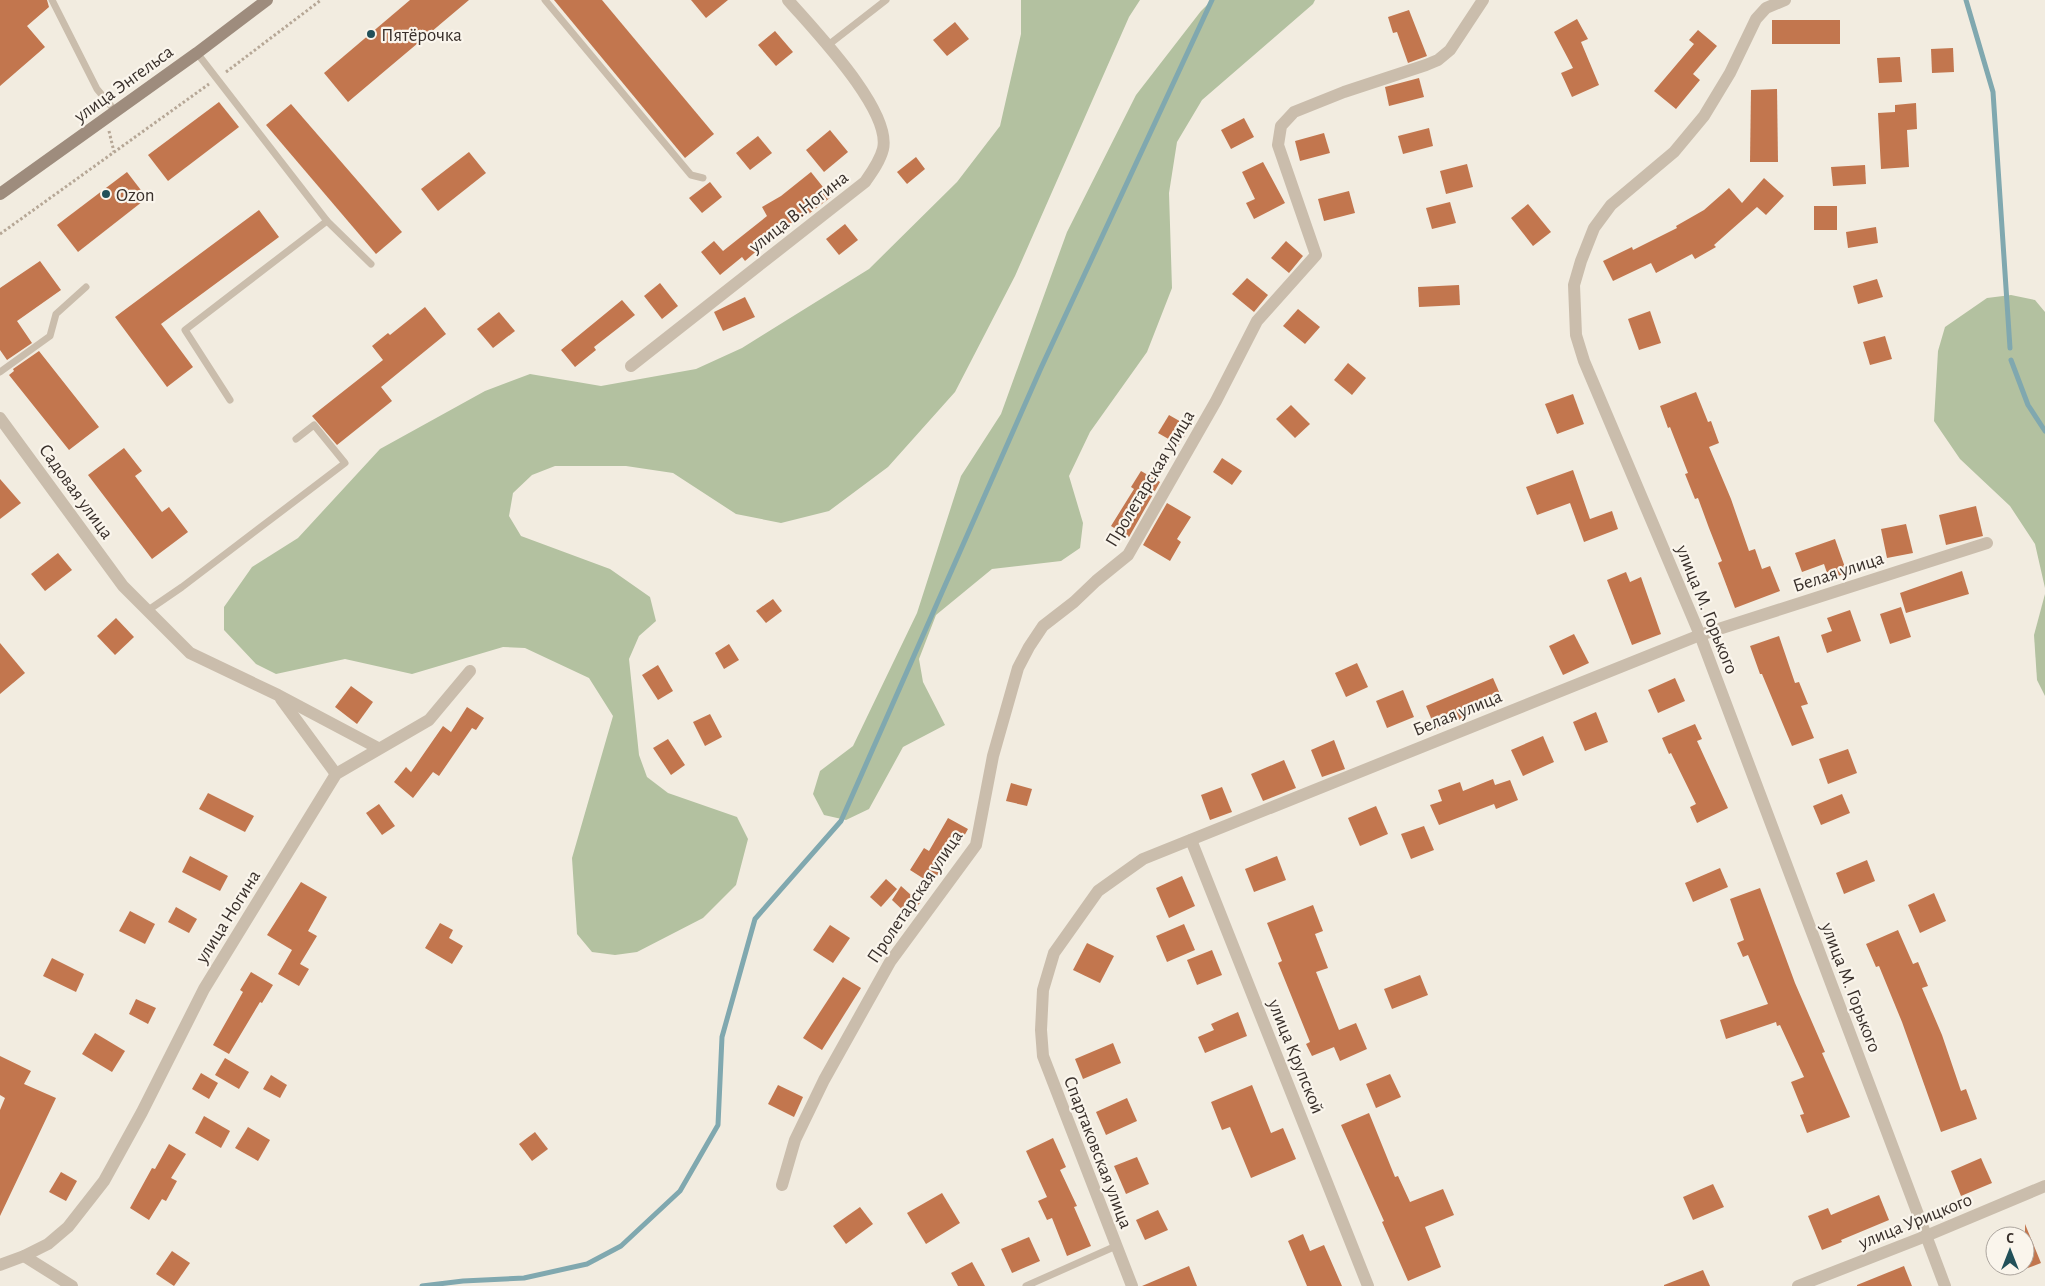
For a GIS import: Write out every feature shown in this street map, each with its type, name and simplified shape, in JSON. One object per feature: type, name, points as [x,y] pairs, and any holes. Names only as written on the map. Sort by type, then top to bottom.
[{"type":"main road","name":"улица Энгельса","points":[[0,194],[197,53],[266,0]]},
{"type":"street","name":"улица В.Ногина","points":[[631,366],[864,182],[876,166],[883,147],[880,122],[870,103],[850,73],[788,0]]},
{"type":"street","name":"Пролетарская улица","points":[[782,1185],[795,1140],[824,1080],[890,962],[976,845],[993,756],[1018,668],[1030,647],[1043,626],[1128,555],[1216,401],[1257,321],[1316,255],[1278,145],[1281,126],[1294,112],[1344,92],[1438,60],[1450,50],[1483,0]]},
{"type":"street","name":"улица М. Горького","points":[[1785,0],[1766,8],[1756,19],[1730,73],[1708,110],[1674,152],[1611,205],[1594,228],[1574,285],[1576,335],[1584,361],[1700,635],[1945,1286]]},
{"type":"street","name":"Садовая улица","points":[[0,418],[123,586],[190,653],[278,695],[378,748]]},
{"type":"street","name":"Белая улица","points":[[1041,1030],[1043,990],[1054,953],[1098,891],[1143,859],[1700,635],[1987,543]]},
{"type":"street","name":"улица Ногина","points":[[0,1265],[48,1244],[68,1227],[104,1181],[142,1112],[204,989],[336,774],[429,720],[470,671]]},
{"type":"street","points":[[278,695],[336,774]]},
{"type":"street","name":"улица Крупской","points":[[1190,840],[1368,1286]]},
{"type":"street","name":"Спартаковская улица","points":[[1041,1030],[1043,1056],[1050,1078],[1132,1286]]},
{"type":"street","name":"улица Урицкого","points":[[1798,1286],[1926,1236],[2045,1186]]},
{"type":"street","points":[[24,1256],[72,1286]]},
{"type":"lane","points":[[52,0],[98,89],[116,112]]},
{"type":"lane","points":[[546,0],[691,175],[703,178]]},
{"type":"lane","points":[[827,46],[886,0]]},
{"type":"lane","points":[[197,53],[327,221],[371,264]]},
{"type":"lane","points":[[230,400],[185,330],[327,221]]},
{"type":"lane","points":[[0,372],[50,336],[56,314],[86,287]]},
{"type":"lane","points":[[147,611],[182,587],[345,463],[314,425],[296,438]]},
{"type":"lane","points":[[1026,1286],[1116,1246]]},
{"type":"path","points":[[0,234],[217,78],[321,0]]},
{"type":"green space","points":[[1021,0],[1140,0],[1129,17],[1015,276],[955,392],[888,467],[829,511],[781,523],[736,514],[673,473],[626,466],[555,466],[532,475],[513,493],[509,516],[521,536],[610,569],[650,597],[656,621],[639,636],[629,659],[639,755],[647,777],[668,793],[737,817],[748,839],[736,885],[703,918],[637,952],[615,955],[592,952],[577,934],[572,858],[613,716],[589,678],[525,648],[503,647],[412,674],[345,659],[276,674],[256,664],[224,630],[224,607],[252,567],[298,538],[380,449],[485,391],[530,374],[601,386],[696,369],[742,348],[869,269],[957,182],[1000,126],[1021,34]]},
{"type":"green space","points":[[1212,0],[1315,0],[1313,4],[1202,100],[1177,142],[1169,193],[1172,288],[1147,352],[1090,432],[1069,476],[1083,523],[1080,548],[1061,561],[992,569],[936,615],[919,659],[923,682],[945,725],[903,747],[869,809],[846,820],[824,815],[813,794],[820,771],[853,746],[917,613],[961,476],[1001,414],[1067,232],[1136,95],[1201,11]]},
{"type":"green space","points":[[2011,295],[2035,300],[2045,312],[2045,588],[2035,544],[2010,506],[1960,459],[1934,421],[1938,351],[1945,327],[1987,298]]},
{"type":"green space","points":[[2045,594],[2045,696],[2037,680],[2034,635]]},
{"type":"building","points":[[0,0],[47,0],[49,7],[27,26],[45,47],[0,86]]},
{"type":"building","points":[[410,0],[469,0],[348,102],[324,73]]},
{"type":"building","points":[[554,0],[602,0],[714,134],[685,158]]},
{"type":"building","points":[[691,0],[728,0],[706,18]]},
{"type":"building","points":[[1409,10],[1427,56],[1408,63],[1397,32],[1393,33],[1388,17]]},
{"type":"building","points":[[1577,19],[1588,39],[1581,42],[1599,85],[1572,97],[1561,73],[1573,68],[1554,32]]},
{"type":"building","points":[[1772,20],[1840,20],[1840,44],[1772,44]]},
{"type":"building","points":[[955,22],[969,39],[947,56],[933,40]]},
{"type":"building","points":[[1698,30],[1717,46],[1693,74],[1700,80],[1676,109],[1654,91],[1694,44],[1689,40]]},
{"type":"building","points":[[775,31],[793,52],[776,66],[758,45]]},
{"type":"building","points":[[1953,48],[1954,72],[1932,73],[1931,49]]},
{"type":"building","points":[[1900,57],[1902,82],[1879,83],[1877,58]]},
{"type":"building","points":[[1419,78],[1424,97],[1389,106],[1385,87]]},
{"type":"building","points":[[1777,89],[1778,162],[1750,162],[1751,90]]},
{"type":"building","points":[[219,102],[239,127],[168,181],[148,155]]},
{"type":"building","points":[[1916,103],[1917,129],[1907,130],[1909,167],[1881,169],[1878,113],[1895,112],[1895,105]]},
{"type":"building","points":[[291,104],[402,232],[376,254],[266,125]]},
{"type":"building","points":[[1244,118],[1254,137],[1231,149],[1221,130]]},
{"type":"building","points":[[1429,128],[1433,146],[1403,154],[1398,136]]},
{"type":"building","points":[[830,130],[848,152],[824,172],[806,150]]},
{"type":"building","points":[[1324,133],[1330,153],[1300,161],[1295,141]]},
{"type":"building","points":[[758,136],[772,153],[750,170],[736,153]]},
{"type":"building","points":[[469,152],[486,173],[438,211],[421,189]]},
{"type":"building","points":[[916,157],[925,169],[907,184],[897,172]]},
{"type":"building","points":[[1263,162],[1285,203],[1254,219],[1246,203],[1255,199],[1242,172]]},
{"type":"building","points":[[1467,164],[1473,187],[1446,194],[1440,171]]},
{"type":"building","points":[[1865,165],[1866,184],[1833,186],[1831,167]]},
{"type":"building","points":[[127,172],[147,198],[78,252],[57,225]]},
{"type":"building","points":[[811,172],[831,197],[806,216],[783,228],[745,261],[742,257],[720,275],[701,252],[714,241],[723,251],[767,216],[762,207],[781,196]]},
{"type":"building","points":[[1764,178],[1784,196],[1766,215],[1757,207],[1714,245],[1716,247],[1695,259],[1692,254],[1656,273],[1651,263],[1613,281],[1603,261],[1632,247],[1633,250],[1677,228],[1676,226],[1704,210],[1729,188],[1742,203]]},
{"type":"building","points":[[710,182],[722,197],[702,213],[689,198]]},
{"type":"building","points":[[1349,191],[1355,213],[1324,221],[1318,199]]},
{"type":"building","points":[[1450,202],[1456,223],[1432,229],[1426,208]]},
{"type":"building","points":[[1528,204],[1551,232],[1533,246],[1511,218]]},
{"type":"building","points":[[1814,206],[1837,206],[1837,230],[1814,230]]},
{"type":"building","points":[[259,210],[279,237],[161,324],[193,367],[167,387],[115,317]]},
{"type":"building","points":[[845,224],[858,240],[839,255],[826,239]]},
{"type":"building","points":[[1876,227],[1878,243],[1848,248],[1846,232]]},
{"type":"building","points":[[1286,241],[1303,256],[1289,273],[1271,258]]},
{"type":"building","points":[[40,261],[61,290],[17,321],[32,343],[7,360],[0,350],[0,288]]},
{"type":"building","points":[[1247,278],[1268,295],[1254,312],[1232,294]]},
{"type":"building","points":[[1877,279],[1883,297],[1858,304],[1853,286]]},
{"type":"building","points":[[660,283],[678,306],[662,319],[644,296]]},
{"type":"building","points":[[1459,285],[1460,305],[1419,307],[1418,287]]},
{"type":"building","points":[[745,297],[755,317],[723,331],[714,312]]},
{"type":"building","points":[[622,300],[635,315],[594,347],[596,350],[575,367],[561,350]]},
{"type":"building","points":[[425,307],[446,334],[381,387],[392,401],[337,445],[312,416],[383,360],[372,346],[388,333],[390,335]]},
{"type":"building","points":[[1298,309],[1320,327],[1305,344],[1283,326]]},
{"type":"building","points":[[1650,311],[1661,343],[1639,350],[1628,319]]},
{"type":"building","points":[[499,312],[515,331],[493,348],[477,329]]},
{"type":"building","points":[[1885,336],[1892,359],[1870,365],[1863,342]]},
{"type":"building","points":[[39,351],[99,427],[69,450],[9,375],[14,371],[13,369]]},
{"type":"building","points":[[1348,363],[1366,378],[1352,395],[1334,380]]},
{"type":"building","points":[[1696,392],[1708,422],[1711,421],[1719,443],[1709,447],[1731,499],[1749,551],[1755,549],[1762,569],[1770,566],[1780,591],[1735,608],[1718,563],[1722,561],[1698,498],[1695,499],[1685,474],[1688,473],[1660,406]]},
{"type":"building","points":[[1573,394],[1584,424],[1557,434],[1545,404]]},
{"type":"building","points":[[1291,405],[1310,424],[1295,438],[1276,419]]},
{"type":"building","points":[[1169,415],[1190,427],[1179,445],[1158,433]]},
{"type":"building","points":[[124,448],[142,471],[135,476],[162,512],[169,507],[188,532],[152,559],[88,475]]},
{"type":"building","points":[[1222,458],[1242,471],[1232,485],[1213,472]]},
{"type":"building","points":[[1573,470],[1590,519],[1612,511],[1618,529],[1584,542],[1570,503],[1537,515],[1526,487]]},
{"type":"building","points":[[1141,471],[1160,482],[1129,537],[1111,526],[1134,489],[1131,487]]},
{"type":"building","points":[[0,479],[21,503],[0,519]]},
{"type":"building","points":[[1167,503],[1191,517],[1177,539],[1181,542],[1170,561],[1143,545]]},
{"type":"building","points":[[1976,506],[1983,536],[1946,545],[1939,515]]},
{"type":"building","points":[[1906,524],[1913,553],[1887,558],[1881,529]]},
{"type":"building","points":[[1835,539],[1847,573],[1829,579],[1824,564],[1802,572],[1795,553]]},
{"type":"building","points":[[58,553],[72,570],[45,591],[31,574]]},
{"type":"building","points":[[1962,571],[1969,594],[1906,613],[1900,593]]},
{"type":"building","points":[[1626,572],[1630,582],[1641,577],[1661,634],[1632,645],[1607,580]]},
{"type":"building","points":[[773,599],[782,611],[766,623],[756,611]]},
{"type":"building","points":[[1901,607],[1911,637],[1890,644],[1880,614]]},
{"type":"building","points":[[1850,610],[1861,641],[1827,653],[1821,635],[1832,631],[1827,618]]},
{"type":"building","points":[[116,618],[134,637],[115,655],[97,636]]},
{"type":"building","points":[[1574,634],[1589,663],[1563,675],[1549,646]]},
{"type":"building","points":[[1779,636],[1795,683],[1799,682],[1808,704],[1801,706],[1814,738],[1792,746],[1762,674],[1760,674],[1750,646]]},
{"type":"building","points":[[0,643],[25,673],[0,694]]},
{"type":"building","points":[[729,644],[739,660],[724,669],[715,653]]},
{"type":"building","points":[[1357,663],[1368,687],[1346,697],[1335,673]]},
{"type":"building","points":[[658,665],[673,691],[658,700],[642,675]]},
{"type":"building","points":[[1493,678],[1503,701],[1436,730],[1426,706]]},
{"type":"building","points":[[1675,678],[1685,701],[1658,713],[1648,690]]},
{"type":"building","points":[[351,686],[373,702],[357,724],[335,707]]},
{"type":"building","points":[[1403,690],[1414,717],[1387,728],[1376,701]]},
{"type":"building","points":[[467,707],[484,718],[476,730],[472,728],[439,776],[433,772],[413,798],[394,782],[406,767],[411,772],[443,726],[451,732]]},
{"type":"building","points":[[1596,712],[1608,742],[1585,751],[1573,722]]},
{"type":"building","points":[[710,714],[722,737],[705,746],[693,722]]},
{"type":"building","points":[[1695,724],[1702,739],[1697,741],[1728,808],[1697,823],[1690,807],[1696,804],[1662,738]]},
{"type":"building","points":[[1543,736],[1554,762],[1523,776],[1511,750]]},
{"type":"building","points":[[668,739],[685,765],[671,775],[653,748]]},
{"type":"building","points":[[1334,740],[1345,769],[1322,777],[1311,750]]},
{"type":"building","points":[[1848,749],[1857,773],[1828,784],[1819,759]]},
{"type":"building","points":[[1284,760],[1296,788],[1263,801],[1251,774]]},
{"type":"building","points":[[1493,779],[1495,785],[1510,780],[1518,800],[1496,809],[1494,804],[1439,825],[1430,805],[1442,801],[1438,790],[1460,782],[1463,791]]},
{"type":"building","points":[[1011,783],[1032,789],[1027,806],[1006,801]]},
{"type":"building","points":[[1222,787],[1232,812],[1210,820],[1201,795]]},
{"type":"building","points":[[208,793],[254,816],[245,832],[199,809]]},
{"type":"building","points":[[1842,794],[1850,813],[1821,825],[1813,806]]},
{"type":"building","points":[[379,804],[395,826],[382,835],[366,813]]},
{"type":"building","points":[[1376,806],[1388,834],[1360,846],[1348,818]]},
{"type":"building","points":[[948,818],[968,829],[932,884],[910,870],[924,848],[929,851]]},
{"type":"building","points":[[1424,826],[1434,850],[1411,859],[1401,834]]},
{"type":"building","points":[[190,856],[228,876],[220,891],[182,872]]},
{"type":"building","points":[[1277,856],[1286,880],[1254,892],[1245,869]]},
{"type":"building","points":[[1867,860],[1875,881],[1844,894],[1836,873]]},
{"type":"building","points":[[1720,868],[1728,887],[1693,902],[1685,883]]},
{"type":"building","points":[[1182,876],[1195,906],[1169,918],[1156,888]]},
{"type":"building","points":[[886,879],[897,889],[881,907],[870,897]]},
{"type":"building","points":[[301,882],[327,897],[308,931],[317,936],[300,964],[309,969],[299,986],[278,974],[292,950],[267,935]]},
{"type":"building","points":[[901,886],[920,903],[908,915],[892,900]]},
{"type":"building","points":[[1760,888],[1795,983],[1825,1052],[1822,1053],[1850,1117],[1807,1133],[1800,1115],[1804,1114],[1791,1082],[1804,1077],[1780,1025],[1777,1026],[1776,1022],[1726,1039],[1720,1020],[1768,1004],[1748,955],[1743,957],[1737,943],[1744,940],[1730,899]]},
{"type":"building","points":[[1934,893],[1946,921],[1920,933],[1908,905]]},
{"type":"building","points":[[1313,905],[1323,931],[1315,934],[1328,968],[1316,972],[1339,1030],[1356,1023],[1367,1049],[1340,1061],[1334,1047],[1312,1056],[1306,1044],[1310,1042],[1278,963],[1282,961],[1267,923]]},
{"type":"building","points":[[176,907],[197,919],[189,933],[168,922]]},
{"type":"building","points":[[130,911],[155,924],[145,944],[119,931]]},
{"type":"building","points":[[440,923],[453,930],[449,938],[463,946],[452,964],[425,948]]},
{"type":"building","points":[[1184,924],[1195,950],[1167,962],[1156,936]]},
{"type":"building","points":[[830,925],[850,938],[833,963],[813,950]]},
{"type":"building","points":[[1898,930],[1913,964],[1918,962],[1928,986],[1922,988],[1942,1035],[1961,1091],[1966,1089],[1977,1119],[1941,1132],[1902,1022],[1879,966],[1876,967],[1866,944]]},
{"type":"building","points":[[1087,943],[1114,956],[1100,983],[1073,970]]},
{"type":"building","points":[[1212,950],[1222,975],[1197,985],[1187,960]]},
{"type":"building","points":[[52,958],[84,974],[76,992],[43,976]]},
{"type":"building","points":[[251,972],[273,985],[262,1003],[260,1002],[229,1054],[213,1045],[243,992],[240,990]]},
{"type":"building","points":[[1420,975],[1428,995],[1392,1009],[1384,989]]},
{"type":"building","points":[[843,977],[861,988],[822,1050],[803,1038]]},
{"type":"building","points":[[136,999],[156,1008],[148,1024],[129,1014]]},
{"type":"building","points":[[1238,1012],[1247,1036],[1205,1053],[1198,1037],[1214,1030],[1211,1024]]},
{"type":"building","points":[[95,1033],[125,1051],[112,1072],[82,1054]]},
{"type":"building","points":[[1113,1043],[1121,1063],[1083,1079],[1075,1059]]},
{"type":"building","points":[[0,1056],[31,1071],[24,1084],[56,1098],[0,1216],[0,1110],[5,1098],[0,1095]]},
{"type":"building","points":[[225,1058],[249,1072],[239,1089],[215,1075]]},
{"type":"building","points":[[201,1073],[218,1083],[209,1099],[192,1089]]},
{"type":"building","points":[[1390,1074],[1401,1097],[1376,1108],[1366,1084]]},
{"type":"building","points":[[271,1075],[287,1085],[280,1098],[263,1089]]},
{"type":"building","points":[[778,1085],[803,1097],[794,1117],[768,1104]]},
{"type":"building","points":[[1252,1085],[1271,1133],[1283,1128],[1296,1159],[1251,1178],[1230,1127],[1222,1130],[1211,1102]]},
{"type":"building","points":[[1127,1098],[1137,1121],[1106,1135],[1096,1112]]},
{"type":"building","points":[[1369,1113],[1395,1177],[1398,1176],[1410,1202],[1443,1189],[1454,1215],[1425,1227],[1441,1267],[1408,1281],[1382,1222],[1384,1221],[1341,1125]]},
{"type":"building","points":[[204,1116],[230,1131],[221,1148],[195,1133]]},
{"type":"building","points":[[248,1127],[270,1140],[258,1161],[235,1148]]},
{"type":"building","points":[[535,1132],[548,1149],[532,1161],[519,1144]]},
{"type":"building","points":[[1053,1138],[1066,1167],[1060,1170],[1077,1206],[1074,1207],[1091,1246],[1067,1256],[1052,1218],[1047,1220],[1038,1201],[1047,1197],[1026,1151]]},
{"type":"building","points":[[169,1144],[186,1154],[171,1178],[177,1181],[166,1201],[162,1199],[149,1220],[130,1208],[152,1168],[155,1169]]},
{"type":"building","points":[[1137,1157],[1149,1184],[1126,1194],[1114,1166]]},
{"type":"building","points":[[1981,1158],[1992,1183],[1961,1196],[1951,1171]]},
{"type":"building","points":[[61,1172],[77,1181],[66,1201],[49,1192]]},
{"type":"building","points":[[1713,1184],[1724,1207],[1693,1220],[1683,1197]]},
{"type":"building","points":[[942,1193],[960,1223],[926,1244],[907,1213]]},
{"type":"building","points":[[1879,1195],[1889,1220],[1822,1250],[1808,1216],[1828,1208],[1831,1215]]},
{"type":"building","points":[[860,1207],[873,1224],[846,1244],[833,1226]]},
{"type":"building","points":[[1158,1210],[1168,1230],[1145,1240],[1136,1220]]},
{"type":"building","points":[[1303,1234],[1310,1251],[1324,1245],[1342,1286],[1307,1286],[1288,1241]]},
{"type":"building","points":[[1029,1237],[1040,1261],[1012,1273],[1001,1249]]},
{"type":"building","points":[[2035,1248],[2041,1263],[2035,1265]]},
{"type":"building","points":[[172,1251],[190,1263],[174,1286],[156,1274]]},
{"type":"building","points":[[972,1262],[985,1286],[958,1286],[951,1273]]},
{"type":"building","points":[[1189,1266],[1197,1286],[1142,1286]]},
{"type":"building","points":[[1904,1266],[1912,1286],[1857,1286],[1857,1285]]},
{"type":"building","points":[[1703,1270],[1710,1286],[1664,1286],[1664,1285]]},
{"type":"waterway","points":[[422,1286],[463,1281],[524,1278],[587,1264],[621,1246],[680,1191],[718,1125],[722,1037],[755,919],[841,821],[1041,368],[1212,0]]},
{"type":"waterway","points":[[1966,0],[1993,92],[2010,348]]},
{"type":"waterway","points":[[2011,360],[2028,405],[2045,431]]},
{"type":"place","name":"Пятёрочка","points":[[371,34]]},
{"type":"place","name":"Ozon","points":[[106,194]]}]
